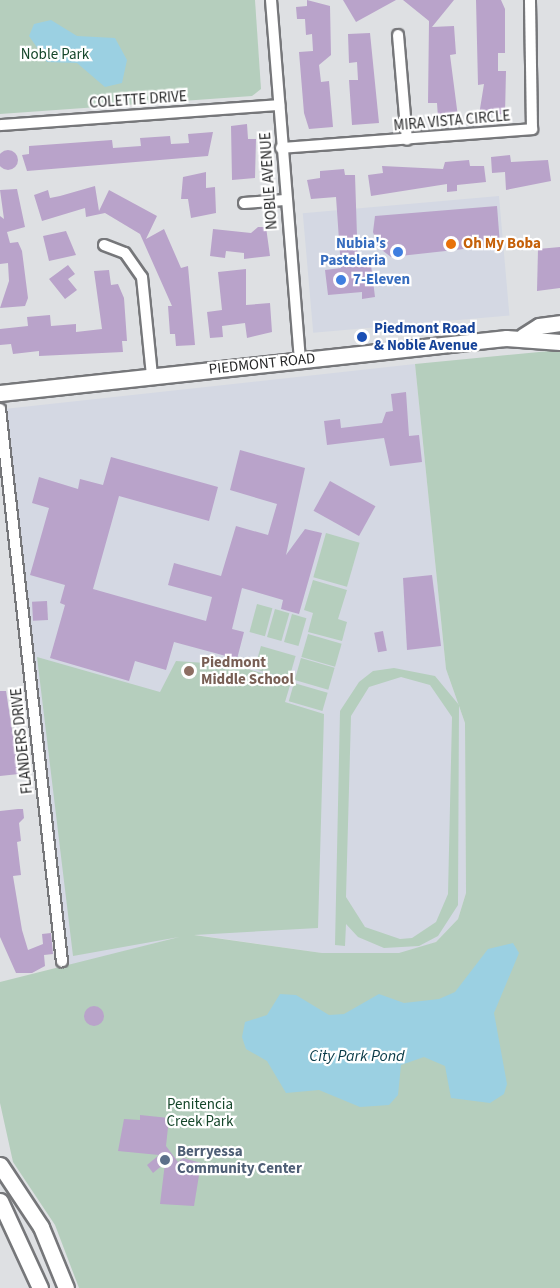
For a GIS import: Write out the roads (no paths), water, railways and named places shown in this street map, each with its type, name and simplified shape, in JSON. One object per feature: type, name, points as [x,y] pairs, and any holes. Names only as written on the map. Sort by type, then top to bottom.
[{"type":"main road","name":"PIEDMONT ROAD","points":[[0,393],[523,336],[539,326],[560,323]]},
{"type":"main road","name":"PIEDMONT ROAD","points":[[523,336],[541,343],[560,342]]},
{"type":"main road","points":[[0,1165],[41,1227],[66,1288]]},
{"type":"main road","points":[[0,1201],[40,1288]]},
{"type":"street","name":"NOBLE AVENUE","points":[[271,0],[285,200],[300,360]]},
{"type":"street","name":"MIRA VISTA CIRCLE","points":[[281,148],[532,129],[530,0]]},
{"type":"street","points":[[398,34],[407,140]]},
{"type":"street","name":"COLETTE DRIVE","points":[[0,125],[279,105]]},
{"type":"street","points":[[243,203],[285,200]]},
{"type":"street","points":[[104,245],[125,253],[142,277],[152,376]]},
{"type":"street","name":"FLANDERS DRIVE","points":[[0,409],[62,962]]},
{"type":"water","points":[[51,20],[77,36],[115,38],[127,60],[122,83],[105,87],[77,63],[47,62],[29,36],[34,24]]},
{"type":"water","name":"City Park Pond","points":[[513,943],[519,953],[494,1013],[507,1084],[504,1094],[490,1103],[451,1098],[445,1066],[424,1057],[401,1065],[398,1095],[389,1105],[360,1107],[319,1090],[286,1093],[267,1061],[246,1049],[242,1037],[245,1022],[267,1015],[280,994],[296,995],[329,1015],[344,1014],[379,994],[404,1003],[439,999],[455,992],[488,949]]},
{"type":"place","name":"Oh My Boba","points":[[451,244]]},
{"type":"place","name":"Nubia's Pasteleria","points":[[398,252]]},
{"type":"place","name":"7-Eleven","points":[[341,280]]},
{"type":"place","name":"Piedmont Road & Noble Avenue","points":[[362,337]]},
{"type":"place","name":"Piedmont Middle School","points":[[189,671]]},
{"type":"place","name":"Berryessa Community Center","points":[[165,1160]]},
{"type":"park label","name":"Noble Park","points":[[55,55]]},
{"type":"park label","name":"Penitencia Creek Park","points":[[200,1112]]}]
